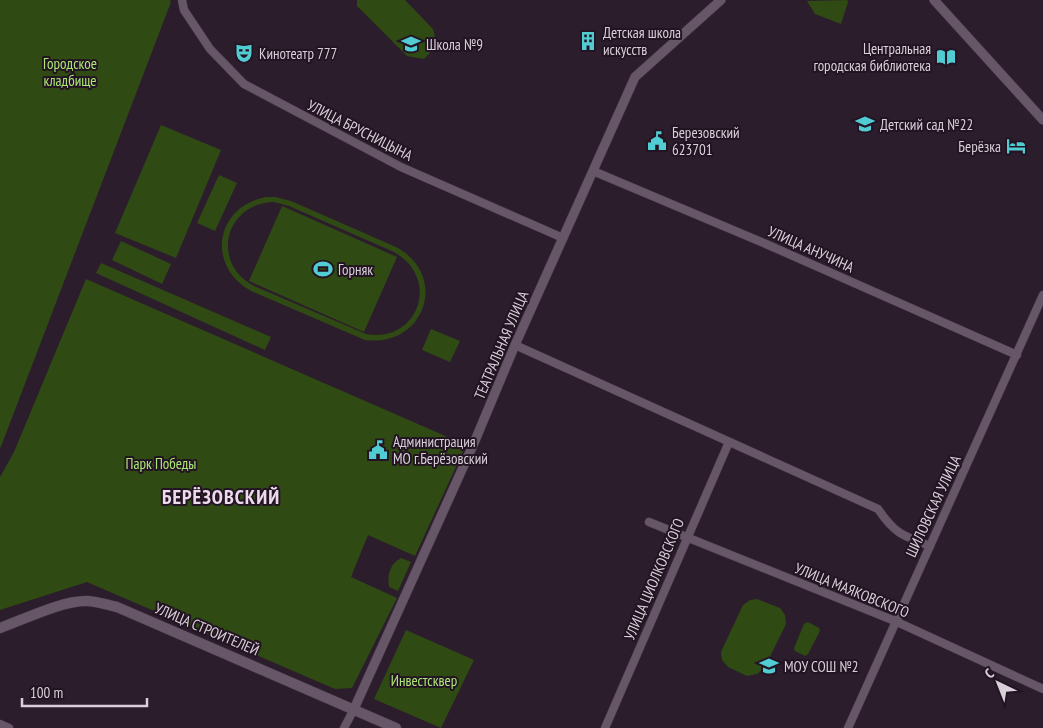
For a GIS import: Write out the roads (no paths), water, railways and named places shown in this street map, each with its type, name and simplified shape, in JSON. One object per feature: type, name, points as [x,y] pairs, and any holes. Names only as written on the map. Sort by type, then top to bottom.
[{"type":"main road","name":"УЛИЦА СТРОИТЕЛЕЙ","points":[[0,628],[64,604],[87,601],[101,603],[126,611],[396,728]]},
{"type":"street","name":"УЛИЦА БРУСНИЦЫНА","points":[[182,0],[184,10],[210,49],[244,84],[401,167],[563,238]]},
{"type":"street","name":"ТЕАТРАЛЬНАЯ УЛИЦА","points":[[344,728],[477,436],[515,344],[635,77],[721,0]]},
{"type":"street","points":[[934,0],[1043,120]]},
{"type":"street","name":"УЛИЦА АНУЧИНА","points":[[592,171],[766,244],[1017,354]]},
{"type":"street","name":"ШИЛОВСКАЯ УЛИЦА","points":[[848,728],[1043,296]]},
{"type":"street","points":[[515,344],[878,509],[888,524],[900,535],[930,546]]},
{"type":"street","name":"УЛИЦА ЦИОЛКОВСКОГО","points":[[605,728],[729,442]]},
{"type":"street","name":"УЛИЦА МАЯКОВСКОГО","points":[[649,522],[896,621],[1043,689]]},
{"type":"street","points":[[0,724],[9,728]]},
{"type":"place","name":"Детская школа искусств","points":[[588,41]]},
{"type":"place","name":"Школа №9","points":[[411,44]]},
{"type":"place","name":"Кинотеатр 777","points":[[244,53]]},
{"type":"place","name":"Центральная городская библиотека","points":[[946,57]]},
{"type":"place","name":"Детский сад №22","points":[[865,124]]},
{"type":"place","name":"Березовский 623701","points":[[657,141]]},
{"type":"place","name":"Берёзка","points":[[1016,146]]},
{"type":"place","name":"Горняк","points":[[323,269]]},
{"type":"place","name":"Администрация МО г.Берёзовский","points":[[378,450]]},
{"type":"place","name":"МОУ СОШ №2","points":[[769,666]]},
{"type":"district","name":"БЕРЁЗОВСКИЙ","points":[[221,497]]},
{"type":"park label","name":"Городское кладбище","points":[[70,72]]},
{"type":"park label","name":"Парк Победы","points":[[161,463]]},
{"type":"park label","name":"Инвестсквер","points":[[424,680]]}]
